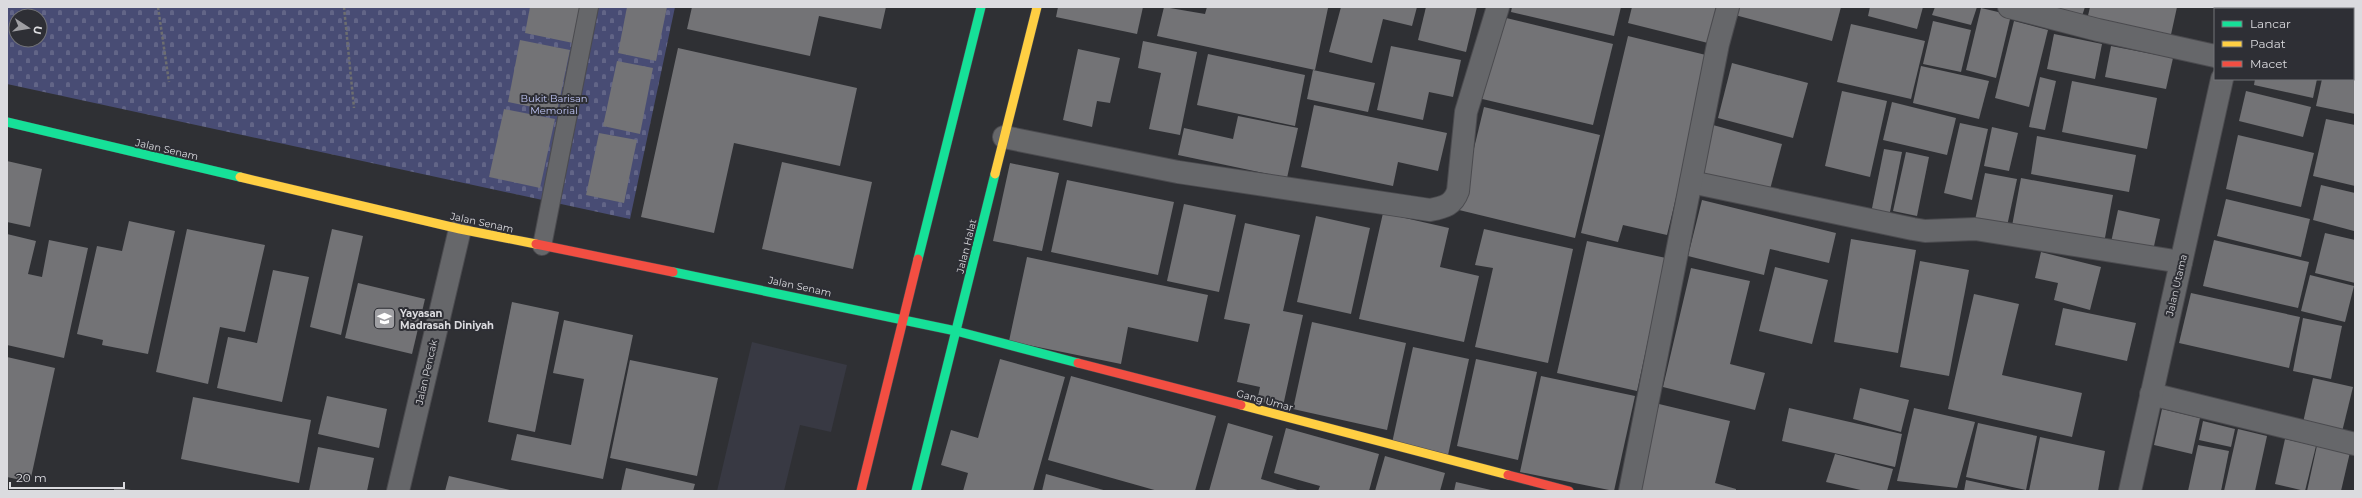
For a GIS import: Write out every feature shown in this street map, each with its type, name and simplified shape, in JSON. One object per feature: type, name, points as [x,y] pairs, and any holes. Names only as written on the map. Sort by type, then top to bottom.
[{"type":"street","points":[[861,491],[981,7]]},
{"type":"street","name":"Jalan Halat","points":[[916,491],[1036,7]]},
{"type":"street","points":[[1004,137],[1178,172],[1430,210],[1443,208],[1454,202],[1458,191],[1466,112],[1498,7]]},
{"type":"street","points":[[1630,491],[1718,44],[1728,7]]},
{"type":"street","points":[[2009,7],[2098,30],[2214,56]]},
{"type":"street","name":"Jalan Utama","points":[[2130,491],[2222,80]]},
{"type":"street","name":"Jalan Senam","points":[[7,122],[460,229],[956,331]]},
{"type":"street","points":[[1691,182],[1925,231],[1975,230],[2181,262]]},
{"type":"street","name":"Jalan Pencak","points":[[398,491],[460,229]]},
{"type":"street","name":"Gang Umar","points":[[956,331],[1568,491]]},
{"type":"street","points":[[2151,394],[2355,444]]},
{"type":"lane","points":[[542,246],[589,7]]},
{"type":"path","points":[[158,7],[169,82]]},
{"type":"path","points":[[344,7],[354,108]]},
{"type":"shaded area","points":[[752,342],[847,365],[831,432],[800,425],[784,491],[717,491]]},
{"type":"green space","name":"Bukit Barisan Memorial","points":[[7,7],[675,7],[630,219],[7,84]]},
{"type":"building","points":[[530,7],[581,7],[573,43],[525,33]]},
{"type":"building","points":[[627,7],[667,7],[656,61],[618,53]]},
{"type":"building","points":[[692,7],[886,7],[881,29],[819,16],[810,56],[687,29]]},
{"type":"building","points":[[1058,7],[1143,7],[1137,34],[1056,17]]},
{"type":"building","points":[[1164,7],[1205,14],[1207,7],[1328,8],[1315,70],[1157,36]]},
{"type":"building","points":[[1341,7],[1417,7],[1412,26],[1383,19],[1372,63],[1329,52]]},
{"type":"building","points":[[1426,7],[1477,7],[1466,52],[1418,40]]},
{"type":"building","points":[[1512,7],[1621,7],[1614,36],[1511,12]]},
{"type":"building","points":[[1632,7],[1716,7],[1708,43],[1628,23]]},
{"type":"building","points":[[1738,7],[1841,7],[1832,41],[1735,15]]},
{"type":"building","points":[[1870,7],[1923,7],[1917,29],[1868,16]]},
{"type":"building","points":[[1935,7],[1977,7],[1971,25],[1932,15]]},
{"type":"building","points":[[2046,7],[2085,7],[2082,16]]},
{"type":"building","points":[[2090,7],[2177,7],[2170,39],[2087,20]]},
{"type":"building","points":[[2289,7],[2355,7],[2355,22],[2354,8]]},
{"type":"building","points":[[1981,8],[2011,15],[1996,78],[1966,70]]},
{"type":"building","points":[[1498,16],[1613,44],[1593,125],[1478,98]]},
{"type":"building","points":[[1933,21],[1971,30],[1961,72],[1923,64]]},
{"type":"building","points":[[2014,21],[2048,30],[2029,107],[1995,98]]},
{"type":"building","points":[[1851,24],[1925,41],[1911,99],[1837,82]]},
{"type":"building","points":[[2054,34],[2102,44],[2095,79],[2047,69]]},
{"type":"building","points":[[1628,36],[1710,56],[1667,235],[1623,225],[1618,242],[1581,233]]},
{"type":"building","points":[[520,40],[570,50],[557,112],[508,102]]},
{"type":"building","points":[[1143,41],[1197,52],[1180,135],[1149,129],[1161,73],[1138,68]]},
{"type":"building","points":[[2355,45],[2355,114],[2316,106],[2322,80],[2354,80]]},
{"type":"building","points":[[1391,46],[1461,60],[1453,97],[1429,92],[1423,120],[1377,110]]},
{"type":"building","points":[[2111,46],[2173,58],[2166,89],[2105,77]]},
{"type":"building","points":[[678,48],[857,88],[840,166],[734,143],[714,233],[641,217]]},
{"type":"building","points":[[1078,49],[1120,58],[1110,103],[1097,101],[1092,127],[1063,120]]},
{"type":"building","points":[[1208,54],[1305,75],[1295,126],[1197,105]]},
{"type":"building","points":[[617,61],[653,68],[640,134],[603,126]]},
{"type":"building","points":[[1732,63],[1808,83],[1793,138],[1718,118]]},
{"type":"building","points":[[1921,66],[1989,81],[1979,119],[1913,103]]},
{"type":"building","points":[[1313,70],[1375,83],[1368,112],[1307,99]]},
{"type":"building","points":[[2040,77],[2056,81],[2045,130],[2029,127]]},
{"type":"building","points":[[2255,80],[2317,80],[2313,98],[2254,85]]},
{"type":"building","points":[[2072,81],[2157,98],[2147,149],[2062,132]]},
{"type":"building","points":[[1842,91],[1887,101],[1870,177],[1825,166]]},
{"type":"building","points":[[2246,91],[2311,107],[2303,137],[2239,121]]},
{"type":"building","points":[[1892,102],[1956,118],[1947,155],[1883,140]]},
{"type":"building","points":[[1314,105],[1447,133],[1438,171],[1398,162],[1393,186],[1301,167]]},
{"type":"building","points":[[1484,107],[1600,135],[1575,238],[1459,210]]},
{"type":"building","points":[[504,109],[555,119],[540,188],[489,177]]},
{"type":"building","points":[[1238,116],[1298,128],[1287,178],[1178,155],[1184,128],[1233,139]]},
{"type":"building","points":[[2326,119],[2355,125],[2355,186],[2313,176]]},
{"type":"building","points":[[1960,123],[1988,129],[1972,200],[1944,193]]},
{"type":"building","points":[[1713,125],[1782,144],[1768,197],[1699,179]]},
{"type":"building","points":[[1992,127],[2018,133],[2009,171],[1984,166]]},
{"type":"building","points":[[599,133],[637,140],[624,203],[586,195]]},
{"type":"building","points":[[2238,135],[2314,153],[2301,207],[2226,189]]},
{"type":"building","points":[[2037,136],[2136,155],[2129,192],[2031,174]]},
{"type":"building","points":[[1884,149],[1902,152],[1889,217],[1871,213]]},
{"type":"building","points":[[1906,152],[1929,157],[1917,216],[1893,211]]},
{"type":"building","points":[[7,161],[42,169],[30,227],[7,222]]},
{"type":"building","points":[[782,162],[872,182],[853,269],[762,249]]},
{"type":"building","points":[[1010,163],[1059,173],[1042,251],[993,241]]},
{"type":"building","points":[[1985,173],[2017,179],[2006,231],[1974,225]]},
{"type":"building","points":[[2021,178],[2113,195],[2104,243],[2012,226]]},
{"type":"building","points":[[1067,180],[1174,202],[1158,275],[1051,252]]},
{"type":"building","points":[[2321,185],[2355,193],[2354,231],[2313,220]]},
{"type":"building","points":[[2226,199],[2310,219],[2301,257],[2217,236]]},
{"type":"building","points":[[1702,200],[1836,233],[1829,263],[1770,249],[1764,275],[1688,256]]},
{"type":"building","points":[[1184,204],[1236,215],[1219,292],[1167,281]]},
{"type":"building","points":[[2118,210],[2160,219],[2152,255],[2110,247]]},
{"type":"building","points":[[1383,213],[1449,228],[1440,267],[1479,276],[1464,342],[1359,319]]},
{"type":"building","points":[[1316,216],[1370,228],[1351,314],[1297,302]]},
{"type":"building","points":[[129,221],[175,231],[148,354],[102,345],[103,340],[77,334],[97,246],[122,251]]},
{"type":"building","points":[[1245,223],[1300,235],[1283,311],[1303,315],[1283,406],[1257,401],[1260,387],[1237,382],[1250,324],[1224,319]]},
{"type":"building","points":[[187,229],[265,245],[245,332],[220,327],[208,384],[156,372]]},
{"type":"building","points":[[332,229],[363,236],[341,335],[310,327]]},
{"type":"building","points":[[1484,229],[1573,249],[1548,363],[1475,347],[1493,268],[1475,265]]},
{"type":"building","points":[[2325,233],[2355,240],[2355,283],[2315,273]]},
{"type":"building","points":[[7,234],[36,241],[28,274],[42,277],[49,240],[88,248],[64,358],[7,345]]},
{"type":"building","points":[[1851,239],[1916,250],[1898,353],[1834,342]]},
{"type":"building","points":[[2214,240],[2309,262],[2298,308],[2203,286]]},
{"type":"building","points":[[1587,241],[1666,258],[1637,391],[1557,373]]},
{"type":"building","points":[[2041,252],[2101,267],[2090,310],[2054,300],[2058,283],[2035,278]]},
{"type":"building","points":[[1027,257],[1208,295],[1198,342],[1128,327],[1121,364],[1009,341]]},
{"type":"building","points":[[1920,261],[1969,270],[1949,376],[1900,367]]},
{"type":"building","points":[[1775,267],[1828,280],[1812,344],[1759,331]]},
{"type":"building","points":[[1691,268],[1750,281],[1730,364],[1765,373],[1755,410],[1663,387]]},
{"type":"building","points":[[273,270],[309,277],[282,402],[217,388],[228,337],[257,343]]},
{"type":"building","points":[[2310,275],[2354,286],[2345,322],[2301,311]]},
{"type":"building","name":"Yayasan Madrasah Diniyah","points":[[358,283],[425,299],[412,354],[345,338]]},
{"type":"building","points":[[2191,293],[2300,317],[2289,368],[2179,343]]},
{"type":"building","points":[[1974,294],[2019,304],[2002,375],[2082,393],[2072,437],[1948,409]]},
{"type":"building","points":[[512,302],[559,312],[535,432],[488,422]]},
{"type":"building","points":[[2063,308],[2136,323],[2127,361],[2055,345]]},
{"type":"building","points":[[2303,318],[2342,326],[2331,379],[2293,371]]},
{"type":"building","points":[[564,320],[633,335],[603,479],[511,460],[517,434],[571,445],[584,379],[553,373]]},
{"type":"building","points":[[1312,322],[1406,343],[1387,430],[1293,409]]},
{"type":"building","points":[[1413,347],[1469,359],[1448,455],[1392,443]]},
{"type":"building","points":[[7,357],[55,368],[30,482],[7,477]]},
{"type":"building","points":[[1000,359],[1065,377],[1033,491],[963,491],[968,473],[941,465],[951,430],[978,438]]},
{"type":"building","points":[[1476,359],[1537,372],[1518,460],[1457,446]]},
{"type":"building","points":[[630,360],[718,378],[697,476],[610,458]]},
{"type":"building","points":[[1071,376],[1216,416],[1195,491],[1158,491],[1048,460]]},
{"type":"building","points":[[1541,376],[1635,396],[1614,491],[1520,472]]},
{"type":"building","points":[[2313,378],[2353,387],[2341,436],[2302,427]]},
{"type":"building","points":[[1860,388],[1909,400],[1901,432],[1853,419]]},
{"type":"building","points":[[327,396],[387,409],[379,448],[318,434]]},
{"type":"building","points":[[193,397],[311,420],[299,483],[181,459]]},
{"type":"building","points":[[1659,404],[1730,421],[1715,483],[1736,489],[1736,491],[1638,491]]},
{"type":"building","points":[[1789,408],[1902,434],[1895,467],[1782,441]]},
{"type":"building","points":[[1914,408],[1975,422],[1957,488],[1897,481]]},
{"type":"building","points":[[2162,409],[2200,418],[2192,454],[2154,445]]},
{"type":"building","points":[[2203,421],[2235,429],[2231,447],[2199,440]]},
{"type":"building","points":[[1228,423],[1273,436],[1261,479],[1301,491],[1209,491]]},
{"type":"building","points":[[1978,423],[2037,436],[2026,490],[1966,477]]},
{"type":"building","points":[[1286,428],[1379,454],[1369,491],[1318,491],[1320,486],[1274,473]]},
{"type":"building","points":[[2238,429],[2267,436],[2255,491],[2224,491]]},
{"type":"building","points":[[2040,437],[2105,451],[2098,491],[2029,491]]},
{"type":"building","points":[[2285,439],[2316,446],[2305,491],[2275,484]]},
{"type":"building","points":[[2318,441],[2351,448],[2341,491],[2307,491]]},
{"type":"building","points":[[2198,445],[2229,451],[2221,491],[2188,491]]},
{"type":"building","points":[[318,447],[374,458],[367,491],[309,491]]},
{"type":"building","points":[[1835,454],[1893,469],[1887,491],[1865,491],[1826,482]]},
{"type":"building","points":[[1385,456],[1445,473],[1440,491],[1375,491]]},
{"type":"building","points":[[626,468],[695,484],[693,491],[621,491]]},
{"type":"building","points":[[1046,474],[1107,491],[1042,491]]},
{"type":"building","points":[[449,476],[510,490],[510,491],[445,491]]},
{"type":"building","points":[[1966,480],[2012,490],[1964,491]]},
{"type":"building","points":[[1456,482],[1491,490],[1491,491],[1454,491]]},
{"type":"building","points":[[114,487],[131,490],[131,491],[114,491]]},
{"type":"traffic: fast","points":[[918,259],[981,7]]},
{"type":"traffic: fast","points":[[7,122],[240,177]]},
{"type":"traffic: fast","points":[[916,491],[995,174]]},
{"type":"traffic: fast","points":[[673,272],[956,331],[1078,363]]},
{"type":"traffic: slow","points":[[995,174],[1037,7]]},
{"type":"traffic: slow","points":[[240,177],[460,229],[536,244]]},
{"type":"traffic: slow","points":[[1241,405],[1508,475]]},
{"type":"traffic: jam","points":[[536,244],[673,272]]},
{"type":"traffic: jam","points":[[861,491],[918,259]]},
{"type":"traffic: jam","points":[[1078,363],[1241,405]]},
{"type":"traffic: jam","points":[[1508,475],[1569,491]]},
{"type":"place","name":"Yayasan Madrasah Diniyah","points":[[385,319]]}]
